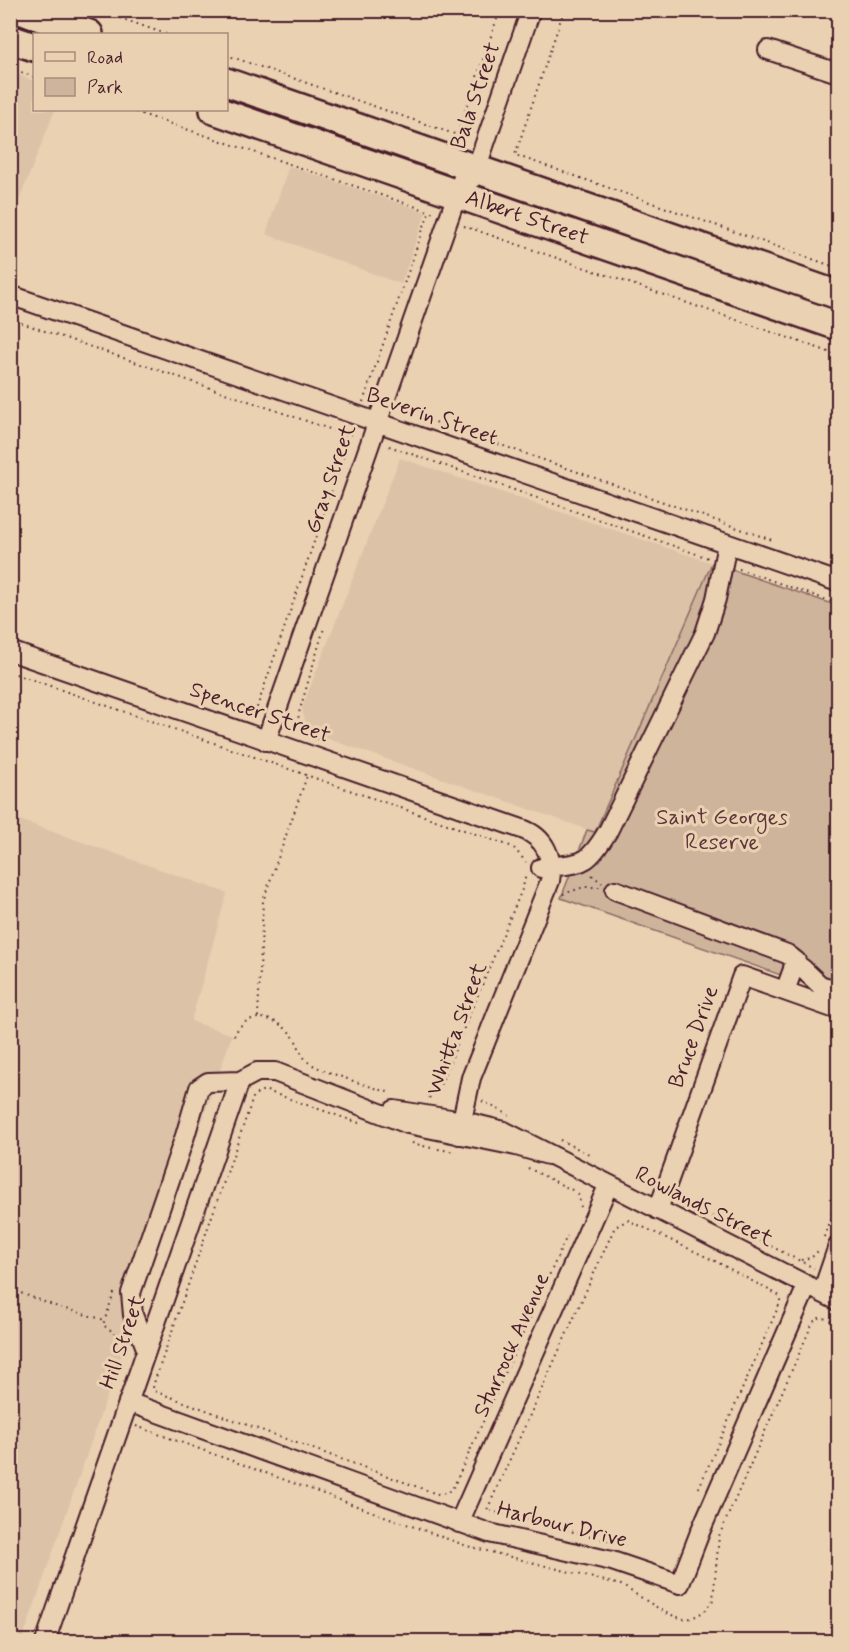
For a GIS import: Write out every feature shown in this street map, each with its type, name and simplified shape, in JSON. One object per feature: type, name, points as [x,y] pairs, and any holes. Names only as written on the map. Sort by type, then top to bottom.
[{"type":"highway","points":[[20,10],[86,33]]},
{"type":"highway","points":[[10,39],[33,47]]},
{"type":"highway","name":"Albert Street","points":[[228,83],[838,295]]},
{"type":"highway","name":"Albert Street","points":[[217,111],[838,326]]},
{"type":"street","name":"Bala Street","points":[[472,167],[531,10]]},
{"type":"street","points":[[768,50],[838,72]]},
{"type":"street","name":"Gray Street","points":[[266,741],[375,423],[472,167]]},
{"type":"street","name":"Beverin Street","points":[[10,295],[838,582]]},
{"type":"street","points":[[537,860],[578,864],[588,859],[597,850],[633,784],[705,633],[727,544]]},
{"type":"street","name":"Spencer Street","points":[[10,651],[493,819],[518,831],[537,860]]},
{"type":"street","name":"Whitta Street","points":[[458,1132],[473,1071],[547,892],[537,860]]},
{"type":"street","name":"Whitta Street","points":[[458,1132],[464,1067],[537,891],[537,860]]},
{"type":"street","points":[[615,890],[787,954],[796,961],[785,991]]},
{"type":"street","points":[[793,968],[802,968],[820,985],[838,991]]},
{"type":"street","name":"Bruce Drive","points":[[658,1210],[742,976],[838,1010]]},
{"type":"street","name":"Rowlands Street","points":[[240,1081],[261,1067],[363,1104],[458,1132],[504,1131],[608,1186],[838,1301]]},
{"type":"street","points":[[147,1348],[135,1323],[130,1302],[131,1293],[185,1136],[196,1096],[201,1086],[208,1082],[240,1081]]},
{"type":"street","name":"Hill Street","points":[[45,1641],[240,1081]]},
{"type":"street","name":"Sturrock Avenue","points":[[459,1522],[608,1186]]},
{"type":"street","points":[[815,1289],[828,1275],[838,1246]]},
{"type":"street","name":"Harbour Drive","points":[[128,1402],[499,1536],[612,1561],[680,1584],[700,1532],[815,1289]]},
{"type":"path","points":[[97,10],[163,33]]},
{"type":"path","points":[[228,57],[457,135],[500,10]]},
{"type":"path","points":[[564,10],[515,155],[838,268]]},
{"type":"path","points":[[10,68],[33,77]]},
{"type":"path","points":[[133,111],[429,212],[363,400]]},
{"type":"path","points":[[465,226],[838,355]]},
{"type":"path","points":[[10,319],[350,436],[248,735]]},
{"type":"path","points":[[401,406],[401,410],[491,443],[772,540]]},
{"type":"path","points":[[384,452],[389,446],[838,604]]},
{"type":"path","points":[[318,739],[306,732],[298,716],[324,628]]},
{"type":"path","points":[[10,672],[513,847],[523,856],[537,860],[439,1088],[430,1097],[419,1121],[437,1149],[458,1132]]},
{"type":"path","points":[[258,1017],[263,901],[307,776]]},
{"type":"path","points":[[547,892],[558,895],[584,887],[609,888],[578,864]]},
{"type":"path","points":[[234,1036],[242,1025],[258,1017],[277,1023],[288,1032],[310,1064],[396,1095]]},
{"type":"path","points":[[359,1124],[264,1089],[254,1095],[153,1390],[437,1494],[447,1493],[454,1486],[570,1228]]},
{"type":"path","points":[[528,1167],[577,1193],[581,1207]]},
{"type":"path","points":[[664,1192],[828,1275]]},
{"type":"path","points":[[800,1260],[811,1258],[818,1252],[838,1194]]},
{"type":"path","points":[[616,1226],[628,1220],[725,1266],[780,1296],[780,1303],[697,1492]]},
{"type":"path","points":[[614,1229],[487,1510],[524,1522],[625,1545]]},
{"type":"path","points":[[10,1289],[65,1309],[105,1320]]},
{"type":"path","points":[[121,1420],[467,1546],[621,1585],[666,1613],[683,1619],[692,1618],[705,1611],[713,1600],[719,1536],[813,1322],[820,1317],[838,1324]]},
{"type":"shaded area","points":[[11,72],[33,81],[33,111],[55,111],[11,220]]},
{"type":"shaded area","points":[[289,166],[426,212],[401,284],[266,234]]},
{"type":"shaded area","points":[[400,458],[712,563],[628,763],[595,832],[326,738],[306,725],[302,708]]},
{"type":"shaded area","points":[[11,817],[227,893],[191,1021],[232,1035],[22,1641],[11,1642]]},
{"type":"green space","name":"Saint Georges Reserve","points":[[712,563],[838,606],[838,995],[561,898],[587,830],[595,832]]}]
